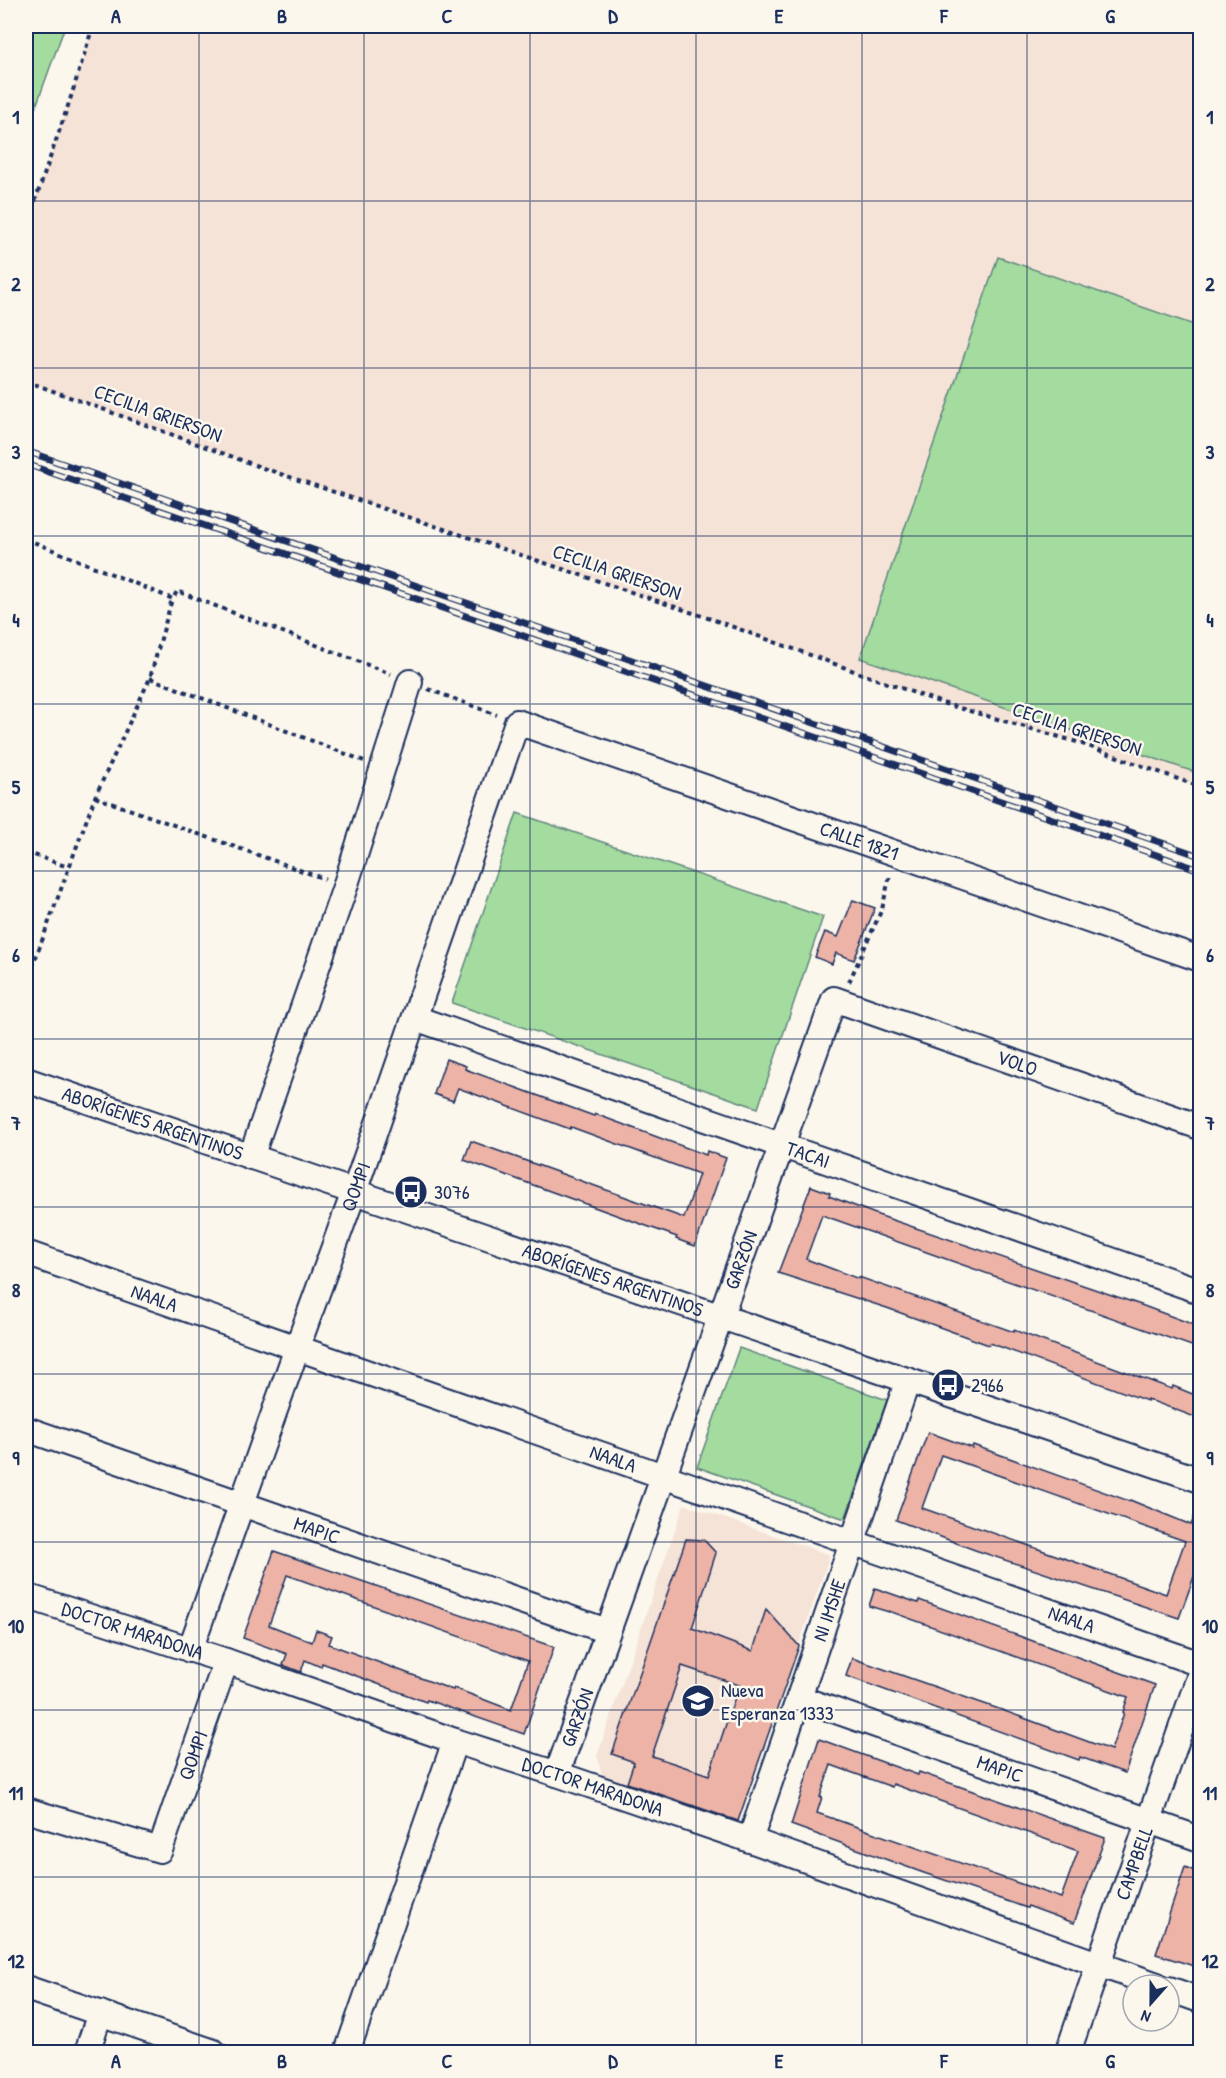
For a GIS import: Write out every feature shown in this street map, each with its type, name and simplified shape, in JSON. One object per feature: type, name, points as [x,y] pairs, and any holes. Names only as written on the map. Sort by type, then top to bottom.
[{"type":"street","points":[[251,1157],[345,886],[410,682]]},
{"type":"street","name":"CALLE 1821","points":[[517,722],[1200,959]]},
{"type":"street","name":"QOMPI","points":[[190,1650],[354,1192],[517,722]]},
{"type":"street","name":"VOLO","points":[[834,999],[1200,1127]]},
{"type":"street","name":"GARZÓN","points":[[557,1774],[834,999]]},
{"type":"street","name":"TACAI","points":[[415,1018],[1200,1291]]},
{"type":"street","name":"ABORÍGENES ARGENTINOS","points":[[26,1080],[1200,1480]]},
{"type":"street","name":"NAALA","points":[[26,1253],[1200,1664]]},
{"type":"street","name":"NI IMSHE","points":[[750,1840],[908,1380]]},
{"type":"street","name":"MAPIC","points":[[26,1429],[607,1631]]},
{"type":"street","name":"DOCTOR MARADONA","points":[[26,1597],[226,1661],[750,1840],[1123,1973]]},
{"type":"street","name":"QOMPI","points":[[26,1810],[160,1850],[226,1661]]},
{"type":"street","name":"CAMPBELL","points":[[1068,2052],[1200,1674]]},
{"type":"street","name":"MAPIC","points":[[799,1698],[1200,1839]]},
{"type":"street","points":[[346,2052],[455,1741]]},
{"type":"street","points":[[26,1988],[214,2052]]},
{"type":"street","points":[[1181,1993],[1200,2000]]},
{"type":"street","points":[[87,2052],[100,2013]]},
{"type":"path","points":[[26,227],[93,26]]},
{"type":"path","name":"CECILIA GRIERSON","points":[[26,381],[263,468],[714,620],[942,703],[1077,742],[1200,787]]},
{"type":"path","points":[[26,539],[172,598]]},
{"type":"path","points":[[26,984],[95,796],[150,678],[172,598],[177,591],[517,722]]},
{"type":"path","points":[[150,678],[382,768]]},
{"type":"path","points":[[95,796],[345,886]]},
{"type":"path","points":[[26,852],[68,867]]},
{"type":"path","points":[[834,999],[849,982],[882,909],[896,854]]},
{"type":"shaded area","points":[[93,26],[1200,26],[1200,787],[1077,742],[942,703],[714,620],[263,468],[26,381],[26,227]]},
{"type":"shaded area","name":"Nueva Esperanza 1333","points":[[684,1504],[830,1555],[737,1824],[603,1778],[597,1756]]},
{"type":"green space","points":[[26,26],[65,26],[26,134]]},
{"type":"green space","points":[[998,257],[1200,327],[1200,774],[860,658]]},
{"type":"green space","points":[[517,813],[823,917],[758,1108],[452,1003]]},
{"type":"green space","points":[[739,1348],[887,1400],[845,1519],[697,1467]]},
{"type":"building","points":[[853,900],[875,908],[854,960],[836,953],[832,964],[815,957],[825,932],[838,937]]},
{"type":"building","points":[[446,1059],[466,1066],[465,1069],[594,1116],[595,1114],[706,1155],[707,1151],[726,1158],[695,1246],[676,1239],[677,1237],[464,1160],[471,1141],[684,1218],[699,1174],[458,1088],[453,1101],[434,1094]]},
{"type":"building","points":[[811,1186],[830,1193],[829,1196],[878,1215],[1200,1327],[1200,1349],[822,1215],[806,1259],[1014,1332],[1014,1330],[1172,1389],[1173,1386],[1200,1397],[1200,1419],[990,1343],[989,1345],[887,1308],[778,1273]]},
{"type":"building","points":[[928,1432],[972,1448],[973,1445],[1130,1500],[1191,1525],[1200,1505],[1200,1560],[1179,1618],[975,1550],[896,1520]],"holes":[[[941,1455],[1185,1541],[1166,1594],[922,1508]]]},
{"type":"building","points":[[686,1539],[704,1540],[716,1553],[692,1628],[753,1651],[766,1609],[799,1646],[738,1821],[627,1783],[634,1762],[612,1754]],"holes":[[[682,1666],[739,1685],[709,1775],[652,1756]]]},
{"type":"building","points":[[274,1551],[554,1647],[524,1734],[427,1700],[426,1702],[322,1663],[321,1667],[305,1660],[301,1672],[283,1665],[287,1654],[243,1638]],"holes":[[[287,1575],[528,1661],[511,1710],[329,1644],[332,1636],[316,1630],[312,1642],[269,1625]]]},
{"type":"building","points":[[875,1588],[918,1603],[919,1600],[1155,1685],[1125,1773],[1080,1757],[1079,1760],[846,1676],[852,1658],[1111,1750],[1124,1713],[1128,1697],[889,1611],[869,1606]]},
{"type":"building","points":[[819,1739],[1105,1838],[1074,1923],[921,1872],[791,1825]],"holes":[[[831,1765],[892,1787],[893,1784],[1078,1851],[1061,1898],[817,1813]]]},
{"type":"building","points":[[1185,1867],[1200,1873],[1200,1968],[1156,1954]]},
{"type":"railway","points":[[26,451],[1200,856]]},
{"type":"railway","points":[[26,464],[1200,870]]},
{"type":"place","name":"3076","points":[[411,1192]]},
{"type":"place","name":"2966","points":[[948,1385]]},
{"type":"place","name":"Nueva Esperanza 1333","points":[[698,1701]]}]
